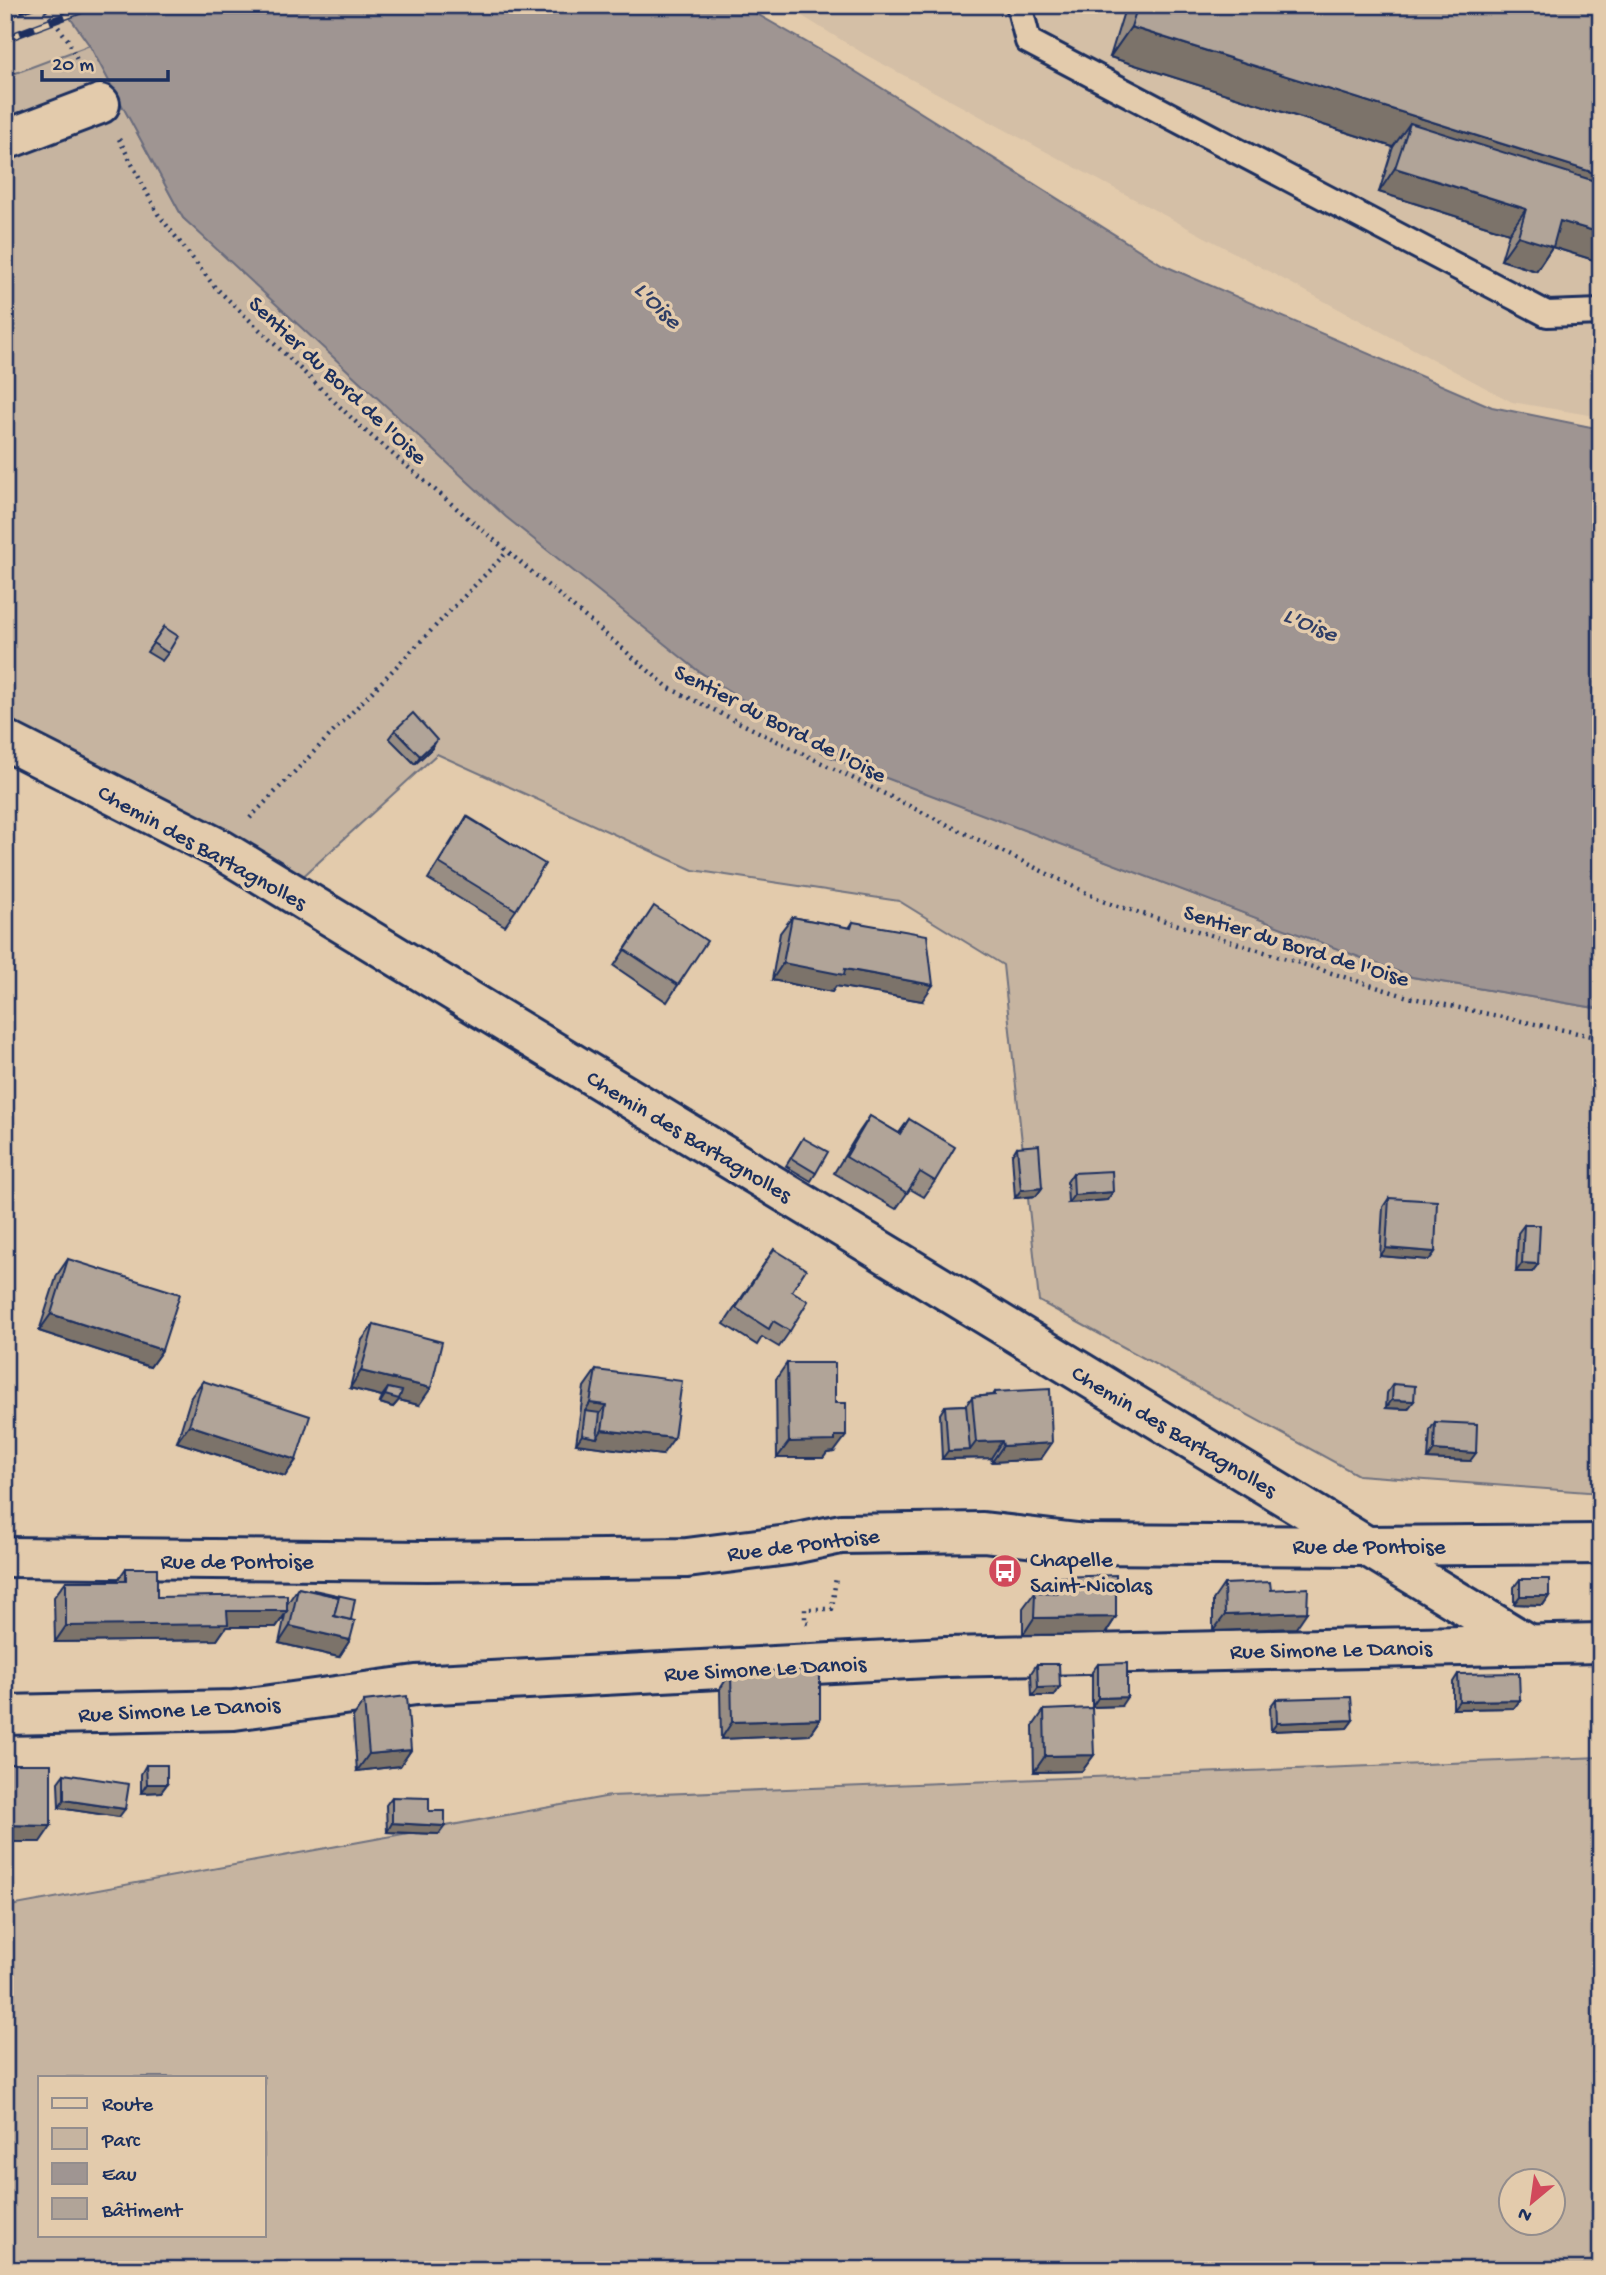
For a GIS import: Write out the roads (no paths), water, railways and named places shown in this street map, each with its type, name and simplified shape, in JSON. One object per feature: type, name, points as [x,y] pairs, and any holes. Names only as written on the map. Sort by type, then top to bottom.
[{"type":"street","points":[[5,140],[100,104]]},
{"type":"street","name":"Chemin des Bartagnolles","points":[[5,740],[220,849],[1526,1643]]},
{"type":"street","name":"Rue de Pontoise","points":[[5,1557],[386,1561],[687,1558],[788,1545],[841,1534],[983,1532],[1086,1544],[1601,1544]]},
{"type":"street","name":"Rue Simone Le Danois","points":[[5,1715],[234,1710],[416,1685],[946,1657],[1601,1643]]},
{"type":"lane","points":[[1019,5],[1028,41],[1547,314],[1601,312]]},
{"type":"water","name":"L'Oise","points":[[61,5],[741,5],[834,58],[1163,265],[1492,407],[1601,429],[1601,1009],[1412,977],[828,756],[697,670],[506,517],[183,218],[90,46]]},
{"type":"railway","points":[[5,16],[34,5]]},
{"type":"railway","points":[[5,39],[95,5]]},
{"type":"place","name":"Chapelle Saint-Nicolas","points":[[1005,1571]]}]
